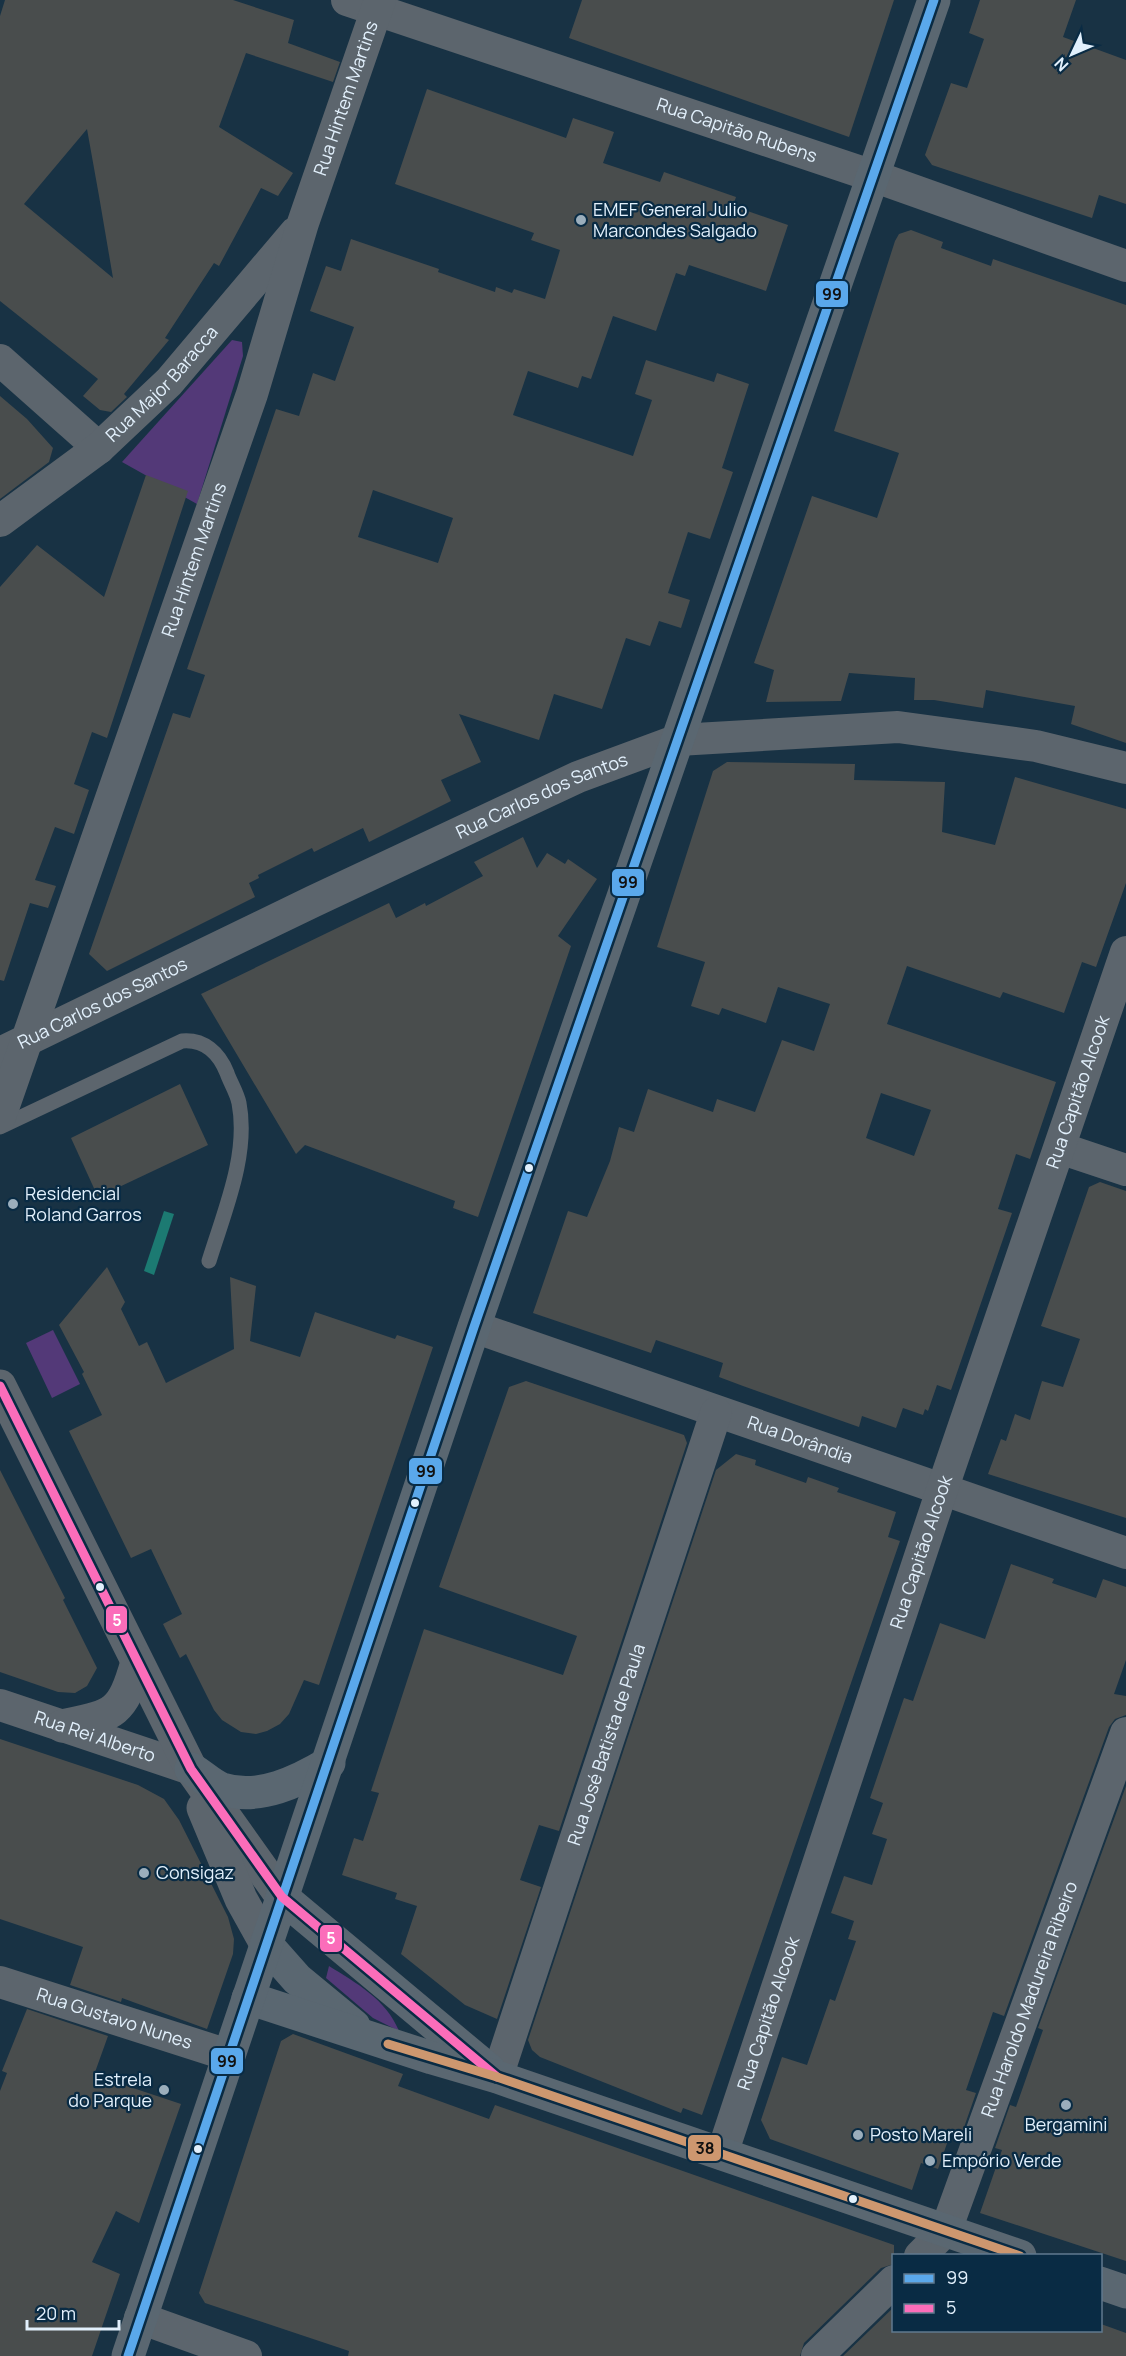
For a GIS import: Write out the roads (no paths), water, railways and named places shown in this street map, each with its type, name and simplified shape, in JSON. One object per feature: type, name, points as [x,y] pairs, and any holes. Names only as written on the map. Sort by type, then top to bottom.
[{"type":"main road","points":[[128,2356],[474,1327],[934,0]]},
{"type":"main road","points":[[191,1769],[220,1788],[244,1792],[267,1790],[302,1779],[329,1763]]},
{"type":"main road","points":[[282,1897],[497,2077]]},
{"type":"main road","points":[[266,1944],[297,1979],[369,2038]]},
{"type":"main road","points":[[248,1998],[497,2077],[1014,2254]]},
{"type":"main road","points":[[1102,2283],[1126,2292]]},
{"type":"street","name":"Rua Capitão Rubens","points":[[346,0],[378,5],[1126,266]]},
{"type":"street","name":"Rua Hintem Martins","points":[[0,1117],[252,394],[303,223],[378,5]]},
{"type":"street","name":"Rua Major Baracca","points":[[0,521],[99,448],[169,382],[303,223]]},
{"type":"street","points":[[0,360],[99,448]]},
{"type":"street","name":"Rua Carlos dos Santos","points":[[0,1053],[314,901],[578,777],[678,740],[898,727],[1036,746],[1126,768]]},
{"type":"street","name":"Rua Capitão Alcook","points":[[722,2154],[942,1490],[1126,952]]},
{"type":"street","points":[[1060,1148],[1126,1170]]},
{"type":"street","name":"Rua Dorândia","points":[[474,1327],[716,1413],[1126,1553]]},
{"type":"street","points":[[0,1386],[191,1769],[282,1897]]},
{"type":"street","name":"Rua José Batista de Paula","points":[[497,2077],[716,1413]]},
{"type":"street","points":[[62,1726],[100,1718],[118,1706],[128,1693],[137,1662]]},
{"type":"street","name":"Rua Rei Alberto","points":[[0,1705],[191,1769]]},
{"type":"street","name":"Rua Haroldo Madureira Ribeiro","points":[[922,2254],[946,2230],[1126,1733]]},
{"type":"street","points":[[191,1769],[192,1780],[241,1899],[266,1944]]},
{"type":"street","name":"Rua Gustavo Nunes","points":[[0,1982],[228,2055]]},
{"type":"street","points":[[817,2356],[892,2283]]},
{"type":"street","points":[[140,2318],[246,2356]]},
{"type":"lane","points":[[0,1127],[182,1041],[195,1040],[207,1046],[222,1062],[239,1103],[240,1145],[235,1175],[209,1261]]},
{"type":"place","name":"EMEF General Julio Marcondes Salgado","points":[[581,220]]},
{"type":"place","name":"Residencial Roland Garros","points":[[13,1204]]},
{"type":"place","name":"Consigaz","points":[[144,1873]]},
{"type":"place","name":"Estrela do Parque","points":[[164,2090]]},
{"type":"place","name":"Bergamini","points":[[1066,2105]]},
{"type":"place","name":"Posto Mareli","points":[[858,2135]]},
{"type":"place","name":"Empório Verde","points":[[930,2161]]}]
